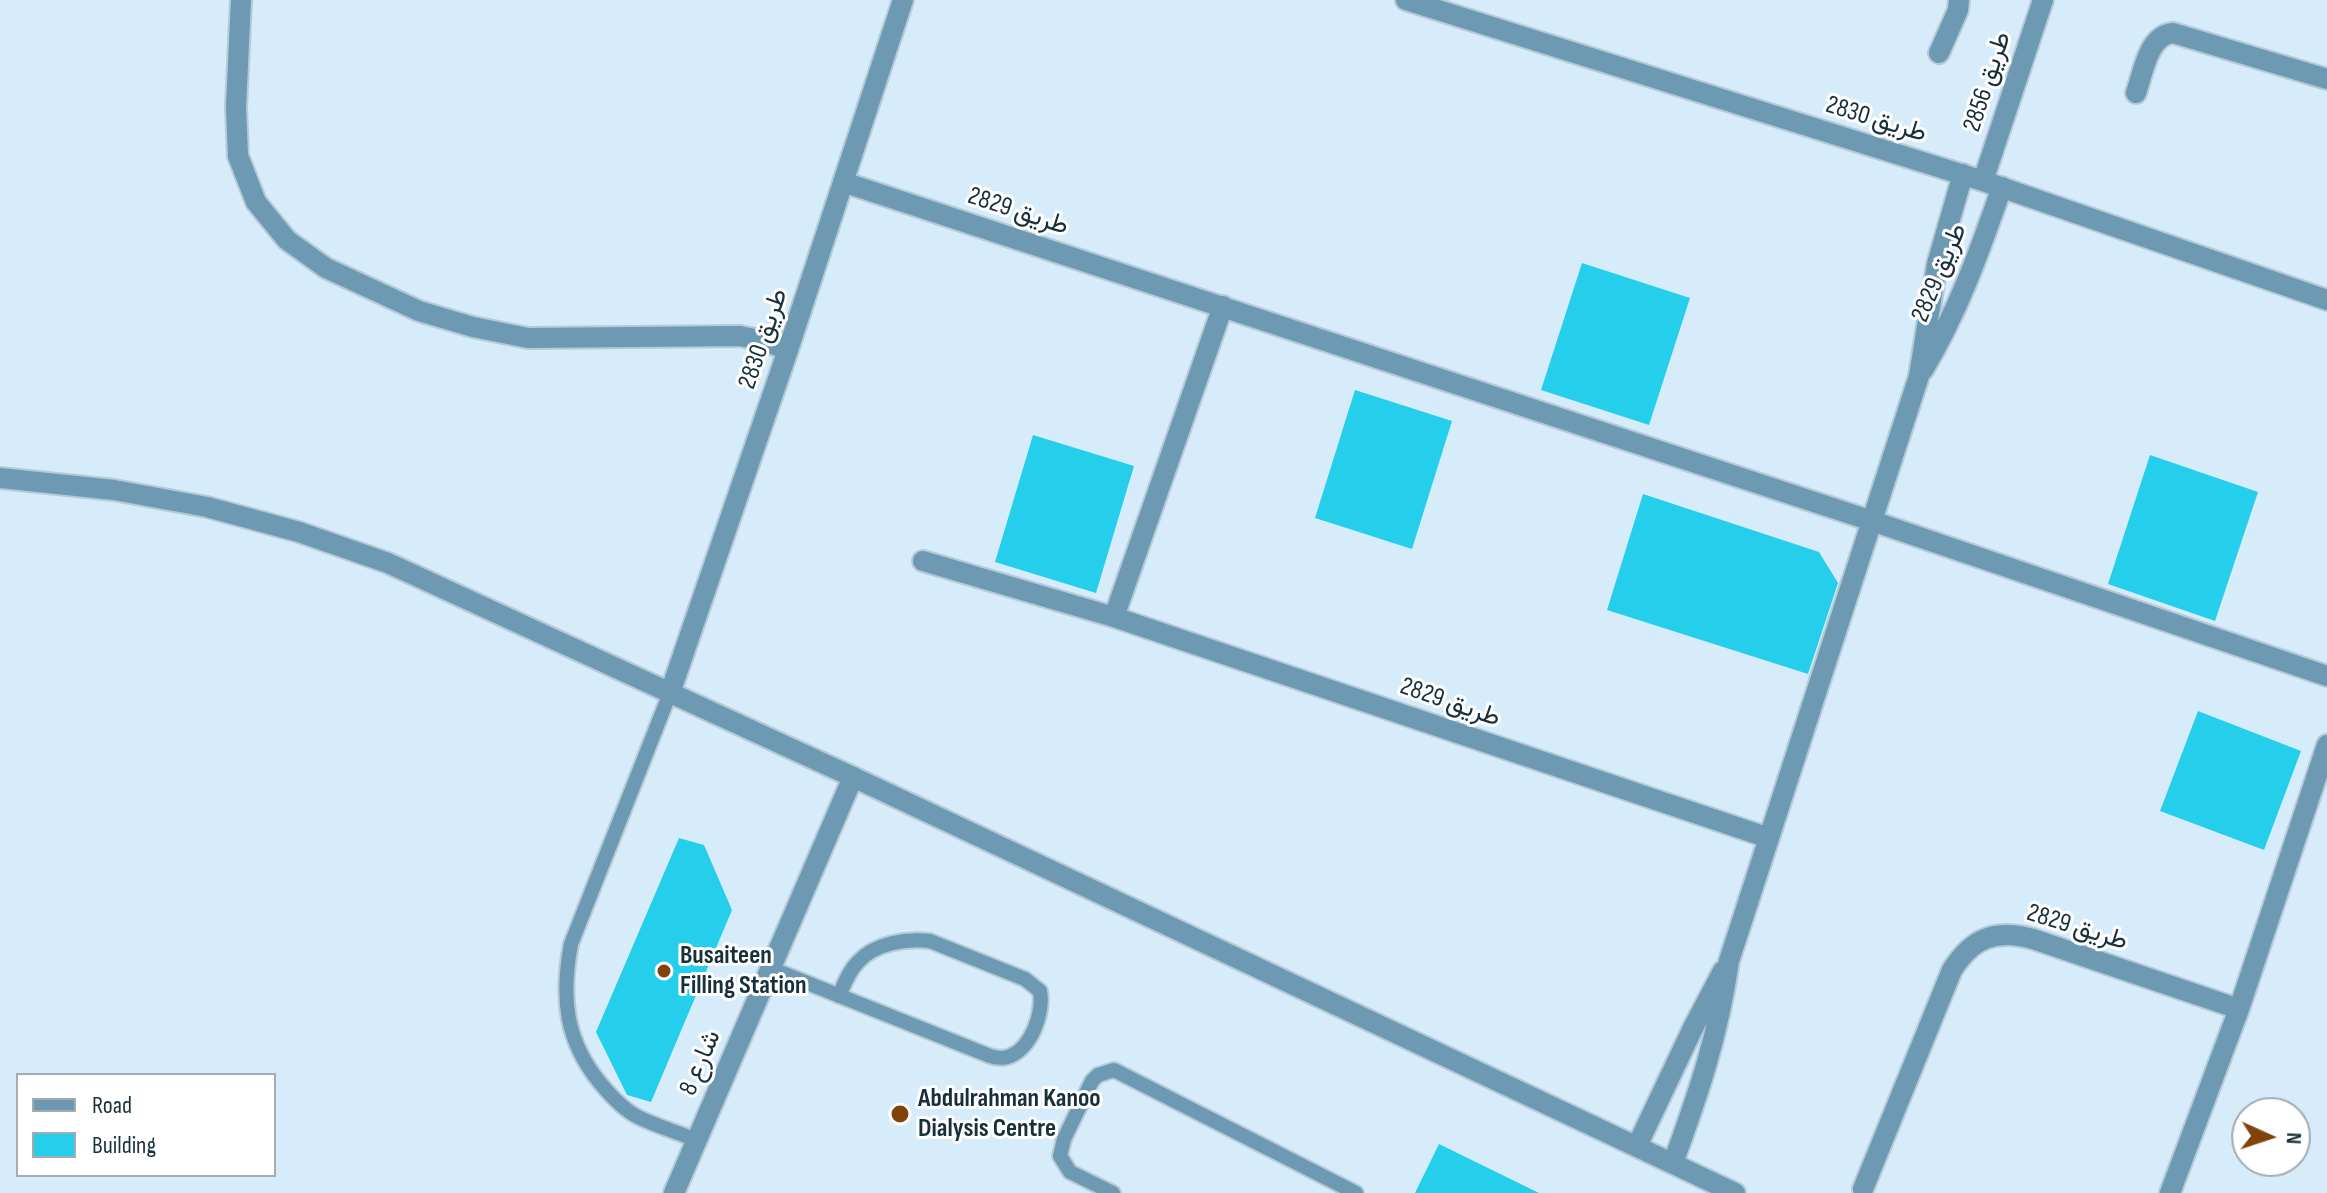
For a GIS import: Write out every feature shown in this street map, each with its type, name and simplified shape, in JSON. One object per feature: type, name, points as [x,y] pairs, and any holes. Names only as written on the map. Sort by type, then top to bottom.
[{"type":"street","points":[[241,0],[236,107],[238,156],[256,202],[287,240],[326,268],[419,311],[473,327],[528,338],[740,336],[788,350]]},
{"type":"street","name":"طريق 2830","points":[[670,693],[788,350],[903,0]]},
{"type":"street","name":"طريق 2830","points":[[1406,0],[1983,181],[2327,300]]},
{"type":"street","points":[[1939,53],[1959,0]]},
{"type":"street","name":"طريق 2856","points":[[1983,181],[2043,0]]},
{"type":"street","points":[[2136,93],[2154,43],[2166,33],[2327,79]]},
{"type":"street","name":"طريق 2829","points":[[1673,1163],[1705,1077],[1729,961],[1919,376],[1935,276],[1983,181]]},
{"type":"street","name":"طريق 2829","points":[[1919,376],[1961,298],[1983,181]]},
{"type":"street","name":"طريق 2829","points":[[843,182],[1872,521],[2327,676]]},
{"type":"street","points":[[1114,617],[1223,306]]},
{"type":"street","points":[[0,478],[114,490],[207,507],[299,532],[388,563],[853,777],[1735,1193]]},
{"type":"street","name":"طريق 2829","points":[[923,561],[1114,617],[1769,838]]},
{"type":"street","points":[[2170,1193],[2239,1009],[2327,745]]},
{"type":"street","name":"شارع 8","points":[[674,1193],[853,777]]},
{"type":"street","name":"طريق 2829","points":[[1863,1189],[1952,970],[1962,954],[1978,942],[1995,935],[2015,934],[2239,1009]]},
{"type":"street","name":"طريق 2829","points":[[1637,1146],[1693,1028],[1729,961]]},
{"type":"lane","points":[[670,693],[571,944],[565,976],[566,1009],[579,1050],[610,1095],[636,1116],[696,1140]]},
{"type":"lane","points":[[770,968],[839,996],[999,1059],[1018,1054],[1025,1046],[1042,1001],[1040,991],[1025,979],[920,939],[899,942],[864,956],[851,971],[839,996]]},
{"type":"lane","points":[[1113,1193],[1070,1172],[1060,1156],[1064,1139],[1092,1081],[1098,1075],[1114,1070],[1356,1193]]},
{"type":"building","points":[[1582,263],[1690,298],[1649,425],[1541,390]]},
{"type":"building","points":[[1355,390],[1452,421],[1412,549],[1315,518]]},
{"type":"building","points":[[1033,435],[1134,466],[1096,593],[995,562]]},
{"type":"building","points":[[2150,455],[2258,492],[2215,621],[2108,584]]},
{"type":"building","points":[[1643,494],[1819,552],[1838,583],[1808,674],[1607,610]]},
{"type":"building","points":[[2198,711],[2301,751],[2264,850],[2160,811]]},
{"type":"building","name":"Busaiteen Filling Station","points":[[679,838],[704,845],[732,910],[651,1102],[627,1095],[596,1032]]},
{"type":"building","points":[[1439,1144],[1539,1193],[1415,1193]]},
{"type":"place","name":"Busaiteen Filling Station","points":[[664,971]]},
{"type":"place","name":"Abdulrahman Kanoo Dialysis Centre","points":[[900,1114]]}]
